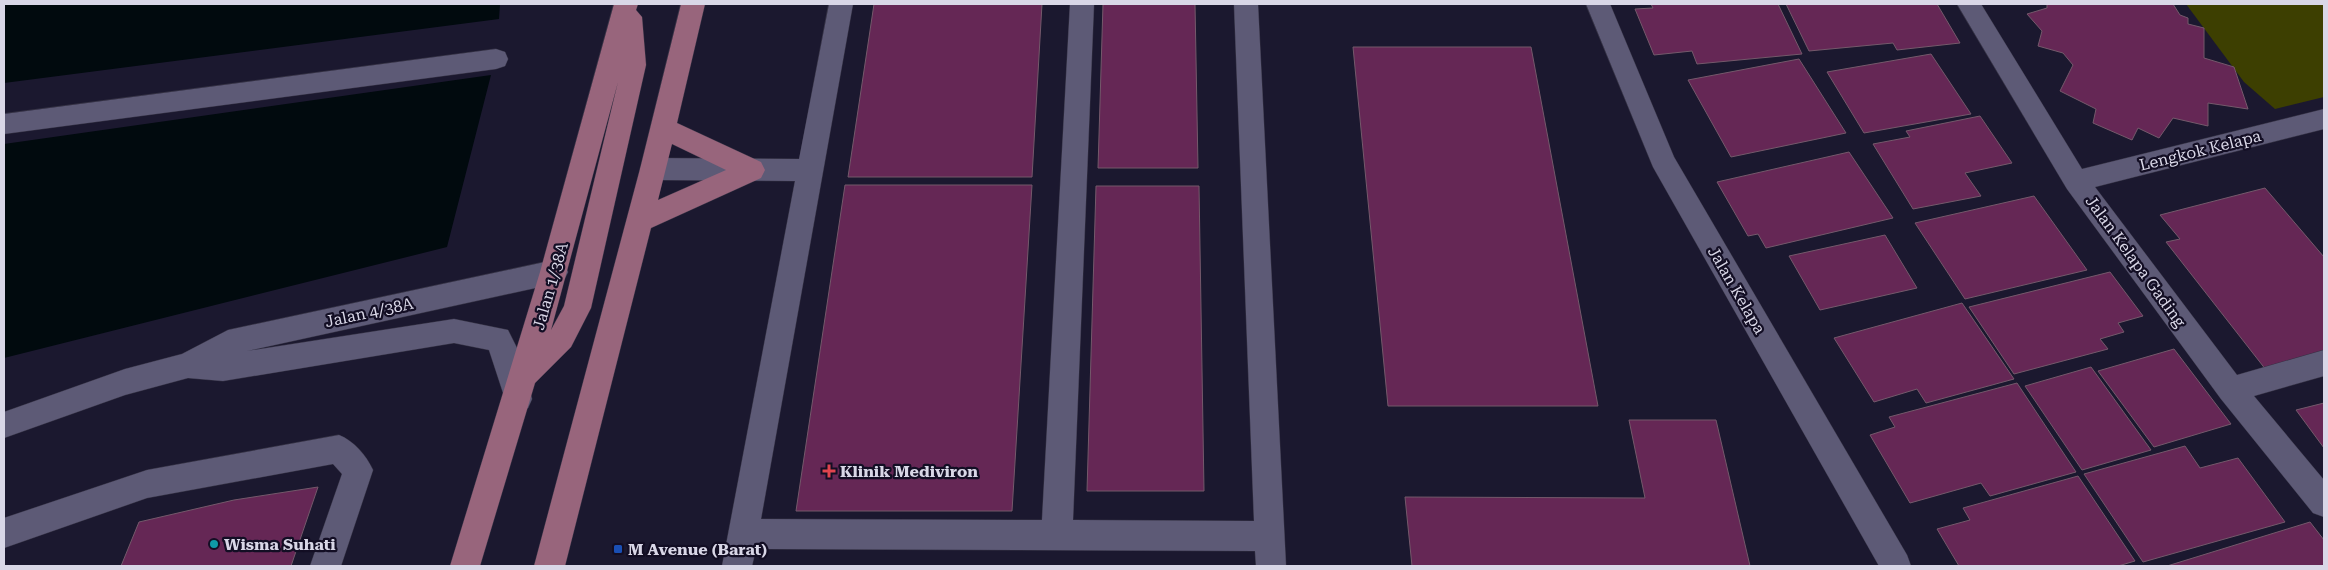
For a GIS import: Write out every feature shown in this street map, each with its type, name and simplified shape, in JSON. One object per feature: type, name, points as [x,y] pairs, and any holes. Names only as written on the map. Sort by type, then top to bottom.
[{"type":"main road","points":[[521,388],[561,338],[577,308],[634,65],[627,4]]},
{"type":"main road","name":"Jalan 1/38A","points":[[465,566],[521,388],[627,4]]},
{"type":"main road","points":[[549,566],[653,170],[694,4]]},
{"type":"main road","points":[[663,128],[752,170]]},
{"type":"main road","points":[[610,169],[653,170]]},
{"type":"main road","points":[[639,221],[752,170]]},
{"type":"street","points":[[737,566],[841,4]]},
{"type":"street","points":[[1057,535],[1082,4]]},
{"type":"street","points":[[1246,4],[1271,566]]},
{"type":"street","name":"Jalan Kelapa","points":[[1598,4],[1662,160],[1896,566]]},
{"type":"street","name":"Jalan Kelapa Gading","points":[[1969,4],[2076,181],[2231,390],[2324,503]]},
{"type":"street","points":[[4,124],[496,59]]},
{"type":"street","name":"Lengkok Kelapa","points":[[2076,181],[2324,119]]},
{"type":"street","points":[[653,170],[810,170]]},
{"type":"street","name":"Jalan 4/38A","points":[[4,425],[125,382],[188,365],[228,342],[554,272]]},
{"type":"street","name":"Jalan 4/38A","points":[[188,365],[222,368],[454,331],[498,339],[521,388]]},
{"type":"street","points":[[2231,390],[2324,363]]},
{"type":"street","points":[[4,533],[147,484],[340,449],[358,470],[326,566]]},
{"type":"street","points":[[743,534],[1270,536]]},
{"type":"shaded area","points":[[4,4],[500,4],[499,19],[4,83]]},
{"type":"shaded area","points":[[2186,4],[2324,4],[2324,97],[2275,109],[2244,82]]},
{"type":"shaded area","points":[[491,75],[447,247],[4,358],[4,144]]},
{"type":"building","points":[[874,4],[1042,4],[1032,177],[848,177]]},
{"type":"building","points":[[1103,4],[1195,4],[1198,168],[1098,168]]},
{"type":"building","points":[[1651,4],[1778,4],[1802,54],[1697,64],[1692,51],[1654,55],[1635,9],[1653,8]]},
{"type":"building","points":[[1786,4],[1937,4],[1960,43],[1897,50],[1893,43],[1809,51]]},
{"type":"building","points":[[2047,4],[2173,4],[2180,15],[2188,18],[2188,24],[2204,28],[2204,58],[2234,67],[2248,109],[2208,103],[2208,126],[2173,118],[2159,138],[2138,128],[2132,140],[2093,123],[2096,109],[2060,91],[2073,65],[2063,53],[2038,46],[2042,31],[2027,14],[2047,8]]},
{"type":"building","points":[[1353,47],[1531,47],[1598,406],[1388,406]]},
{"type":"building","points":[[1931,54],[1971,114],[1864,133],[1827,72]]},
{"type":"building","points":[[1799,59],[1846,133],[1731,157],[1688,80]]},
{"type":"building","points":[[1980,116],[2012,163],[1965,173],[1981,196],[1913,209],[1873,144],[1910,137],[1906,131]]},
{"type":"building","points":[[1849,152],[1893,218],[1766,248],[1758,234],[1748,236],[1717,182]]},
{"type":"building","points":[[845,185],[1032,185],[1012,511],[796,511]]},
{"type":"building","points":[[1096,186],[1199,186],[1204,491],[1087,491]]},
{"type":"building","points":[[2265,188],[2324,257],[2324,360],[2270,375],[2166,242],[2180,239],[2160,215]]},
{"type":"building","points":[[2034,196],[2087,270],[1965,299],[1915,223]]},
{"type":"building","points":[[1885,235],[1917,288],[1820,310],[1789,256]]},
{"type":"building","points":[[2110,272],[2143,316],[2118,323],[2124,332],[2100,339],[2108,349],[2014,374],[1969,307]]},
{"type":"building","points":[[1962,303],[2014,379],[1926,403],[1917,389],[1874,402],[1834,338]]},
{"type":"building","points":[[2174,349],[2231,424],[2154,447],[2098,371]]},
{"type":"building","points":[[2091,367],[2151,450],[2082,470],[2025,386]]},
{"type":"building","points":[[2017,383],[2076,472],[1990,496],[1981,483],[1910,503],[1870,435],[1895,427],[1889,417]]},
{"type":"building","points":[[2324,403],[2324,448],[2296,410]]},
{"type":"building","points":[[1629,420],[1716,420],[1750,566],[1412,566],[1405,497],[1645,498]]},
{"type":"building","points":[[2185,446],[2200,468],[2238,458],[2285,522],[2143,562],[2084,474]]},
{"type":"building","points":[[2078,476],[2135,561],[2118,566],[1959,566],[1937,529],[1970,520],[1963,508]]},
{"type":"building","name":"Wisma Suhati","points":[[318,487],[291,566],[121,566],[139,522],[234,500]]},
{"type":"building","points":[[2310,522],[2324,540],[2324,566],[2167,566]]},
{"type":"place","name":"Klinik Mediviron","points":[[829,471]]},
{"type":"place","name":"Wisma Suhati","points":[[214,544]]},
{"type":"place","name":"M Avenue (Barat)","points":[[618,549]]}]
